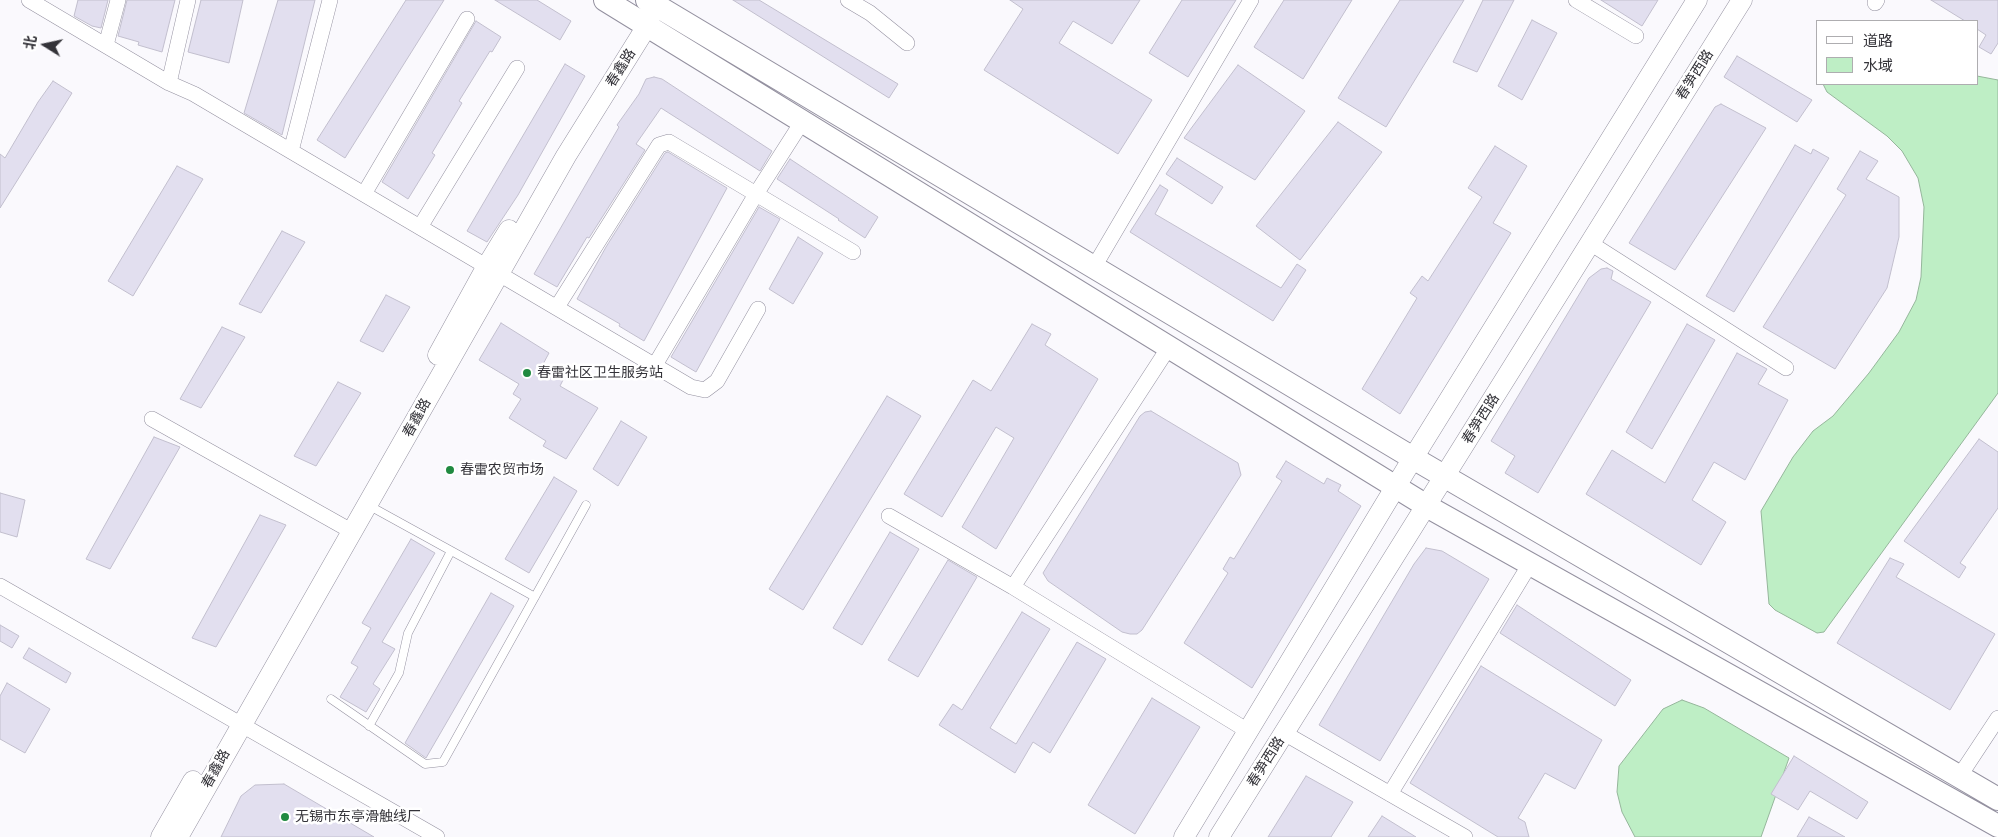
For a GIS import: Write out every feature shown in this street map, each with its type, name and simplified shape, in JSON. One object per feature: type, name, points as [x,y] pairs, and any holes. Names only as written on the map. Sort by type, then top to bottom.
[{"type":"main road","points":[[605,0],[1426,506],[1998,826]]},
{"type":"main road","points":[[1184,837],[1413,458],[1698,0]]},
{"type":"main road","name":"春笋西路","points":[[1219,837],[1742,0]]},
{"type":"main road","points":[[653,2],[1413,458],[1998,799]]},
{"type":"main road","name":"春鑫路","points":[[161,837],[235,721],[348,529],[619,50],[645,25],[653,2]]},
{"type":"main road","name":"春鑫路","points":[[348,529],[368,505],[493,270]]},
{"type":"main road","name":"春鑫路","points":[[178,837],[235,721]]},
{"type":"street","points":[[29,0],[169,83],[194,94],[291,150],[692,386],[705,390],[717,381],[758,309]]},
{"type":"street","points":[[106,45],[118,0]]},
{"type":"street","points":[[169,83],[188,0]]},
{"type":"street","points":[[291,150],[330,0]]},
{"type":"street","points":[[848,0],[870,13],[907,43]]},
{"type":"street","points":[[1094,267],[1251,0]]},
{"type":"street","points":[[1576,0],[1636,36]]},
{"type":"street","points":[[364,194],[467,19]]},
{"type":"street","points":[[420,227],[517,68]]},
{"type":"street","points":[[655,365],[756,194],[802,122]]},
{"type":"street","points":[[557,308],[659,145],[669,142],[853,252]]},
{"type":"street","points":[[1590,243],[1786,368]]},
{"type":"street","points":[[1013,587],[1169,347]]},
{"type":"street","points":[[152,419],[348,529]]},
{"type":"street","points":[[889,516],[1013,587],[1248,731]]},
{"type":"street","points":[[1390,794],[1530,564]]},
{"type":"street","points":[[0,586],[438,837]]},
{"type":"street","points":[[1959,777],[1998,718]]},
{"type":"street","points":[[1284,733],[1465,837]]},
{"type":"lane","points":[[368,505],[535,597]]},
{"type":"lane","points":[[331,699],[425,764],[443,762],[586,505]]},
{"type":"lane","points":[[369,726],[399,673],[408,633],[451,551]]},
{"type":"water","points":[[1978,76],[1998,80],[1998,393],[1824,632],[1817,633],[1775,610],[1769,604],[1761,511],[1793,457],[1813,431],[1833,416],[1869,373],[1899,332],[1916,300],[1921,277],[1924,207],[1918,178],[1902,151],[1887,136],[1827,92],[1824,85],[1978,85]]},
{"type":"water","points":[[1682,700],[1704,708],[1789,758],[1761,837],[1635,837],[1622,812],[1617,792],[1619,766],[1663,709]]},
{"type":"building","points":[[78,0],[108,0],[101,28],[92,26],[74,16]]},
{"type":"building","points":[[127,0],[175,0],[162,52],[138,45],[139,42],[118,36]]},
{"type":"building","points":[[201,0],[243,0],[229,63],[188,52]]},
{"type":"building","points":[[278,0],[315,0],[282,135],[244,113]]},
{"type":"building","points":[[406,0],[444,0],[345,158],[317,140]]},
{"type":"building","points":[[495,0],[537,0],[571,21],[560,40]]},
{"type":"building","points":[[733,0],[759,0],[898,84],[889,98]]},
{"type":"building","points":[[1010,0],[1140,0],[1112,44],[1073,21],[1059,43],[1152,100],[1118,154],[984,70],[1023,9]]},
{"type":"building","points":[[1182,0],[1236,0],[1188,77],[1149,53]]},
{"type":"building","points":[[1284,0],[1352,0],[1303,79],[1254,47]]},
{"type":"building","points":[[1400,0],[1464,0],[1386,127],[1338,98]]},
{"type":"building","points":[[1483,0],[1514,0],[1477,72],[1453,62]]},
{"type":"building","points":[[1601,0],[1658,0],[1642,26]]},
{"type":"building","points":[[1931,0],[1998,0],[1998,43],[1991,54],[1979,47],[1986,35],[1978,30],[1978,20],[1963,20]]},
{"type":"building","points":[[1532,20],[1557,33],[1522,100],[1498,86]]},
{"type":"building","points":[[476,21],[501,37],[492,52],[490,51],[459,101],[462,103],[432,153],[435,155],[408,199],[382,182]]},
{"type":"building","points":[[1737,56],[1812,100],[1797,122],[1724,77]]},
{"type":"building","points":[[565,64],[585,76],[518,195],[487,242],[467,231]]},
{"type":"building","points":[[1238,65],[1305,111],[1255,180],[1184,138]]},
{"type":"building","points":[[654,77],[662,79],[772,151],[760,171],[661,108],[636,144],[645,150],[589,238],[587,237],[557,287],[534,274],[619,127],[617,125],[639,94],[646,79]]},
{"type":"building","points":[[53,81],[72,93],[0,208],[0,154],[5,158],[38,102]]},
{"type":"building","points":[[1721,104],[1766,128],[1675,270],[1629,243],[1715,107]]},
{"type":"building","points":[[1338,122],[1382,152],[1300,260],[1256,226]]},
{"type":"building","points":[[1795,145],[1811,154],[1813,149],[1829,158],[1734,312],[1706,296]]},
{"type":"building","points":[[1495,146],[1527,166],[1493,223],[1511,233],[1400,414],[1362,389],[1417,298],[1410,293],[1422,276],[1428,281],[1482,197],[1468,188]]},
{"type":"building","points":[[1860,151],[1878,161],[1866,179],[1899,197],[1899,237],[1887,288],[1835,369],[1763,327],[1846,195],[1837,189]]},
{"type":"building","points":[[668,152],[727,188],[644,341],[619,326],[620,324],[577,299],[606,247],[665,153]]},
{"type":"building","points":[[1177,158],[1223,187],[1212,204],[1166,174]]},
{"type":"building","points":[[790,159],[878,217],[865,238],[777,179]]},
{"type":"building","points":[[177,166],[203,179],[133,296],[108,281]]},
{"type":"building","points":[[1160,185],[1168,190],[1155,214],[1281,288],[1297,264],[1306,270],[1273,321],[1130,232]]},
{"type":"building","points":[[759,207],[780,219],[696,372],[671,357]]},
{"type":"building","points":[[282,231],[305,242],[261,313],[239,304]]},
{"type":"building","points":[[798,237],[823,253],[793,304],[769,289]]},
{"type":"building","points":[[1607,268],[1613,271],[1611,279],[1651,302],[1538,493],[1505,473],[1515,456],[1491,441],[1589,278],[1601,269]]},
{"type":"building","points":[[386,295],[410,307],[383,352],[360,341]]},
{"type":"building","name":"春雷社区卫生服务站","points":[[501,323],[549,353],[542,366],[563,380],[560,386],[598,408],[566,459],[543,446],[546,441],[509,418],[521,399],[513,394],[519,384],[479,360]]},
{"type":"building","points":[[1032,324],[1051,334],[1045,345],[1098,379],[996,549],[962,527],[1014,438],[996,427],[942,517],[904,494],[973,380],[991,391]]},
{"type":"building","points":[[1687,324],[1715,340],[1652,449],[1626,432]]},
{"type":"building","points":[[222,327],[245,337],[201,408],[180,399]]},
{"type":"building","points":[[1737,353],[1767,369],[1758,384],[1788,400],[1745,480],[1714,462],[1692,500],[1726,522],[1701,565],[1586,494],[1612,450],[1665,483]]},
{"type":"building","points":[[338,382],[361,393],[316,466],[294,456]]},
{"type":"building","points":[[887,396],[921,416],[803,610],[769,589]]},
{"type":"building","points":[[1151,411],[1238,463],[1241,475],[1142,630],[1137,634],[1130,634],[1122,632],[1048,581],[1043,573],[1140,416],[1145,412]]},
{"type":"building","points":[[621,421],[647,437],[618,486],[593,469]]},
{"type":"building","points":[[154,437],[180,447],[110,569],[86,559]]},
{"type":"building","points":[[1979,439],[1998,452],[1998,508],[1960,563],[1966,567],[1959,578],[1904,541]]},
{"type":"building","points":[[1286,461],[1324,484],[1327,478],[1341,485],[1338,491],[1361,506],[1252,688],[1184,643],[1228,573],[1223,569],[1230,557],[1234,559],[1282,481],[1276,477]]},
{"type":"building","points":[[554,477],[577,491],[529,573],[505,559]]},
{"type":"building","points":[[0,493],[25,500],[17,537],[0,532]]},
{"type":"building","points":[[260,515],[286,525],[216,647],[192,638]]},
{"type":"building","points":[[890,532],[919,549],[862,645],[833,628]]},
{"type":"building","points":[[411,539],[435,553],[382,642],[395,649],[373,684],[380,689],[366,712],[340,697],[358,667],[351,663],[371,628],[362,623]]},
{"type":"building","points":[[1426,548],[1442,551],[1489,579],[1380,761],[1319,725],[1414,564]]},
{"type":"building","points":[[1890,558],[1904,564],[1896,577],[1995,634],[1950,710],[1837,643]]},
{"type":"building","points":[[948,560],[977,577],[918,677],[888,660]]},
{"type":"building","points":[[491,593],[514,606],[426,758],[405,743]]},
{"type":"building","points":[[1517,605],[1631,680],[1615,706],[1500,633]]},
{"type":"building","points":[[1022,612],[1050,629],[990,728],[1016,744],[1077,642],[1106,659],[1050,753],[1033,742],[1015,773],[939,725],[953,704],[962,710]]},
{"type":"building","points":[[0,625],[19,636],[12,648],[0,641]]},
{"type":"building","points":[[29,648],[71,673],[66,683],[23,658]]},
{"type":"building","points":[[1481,666],[1602,740],[1575,789],[1545,773],[1518,818],[1525,822],[1529,837],[1498,837],[1410,783]]},
{"type":"building","points":[[7,683],[50,709],[25,753],[0,739],[0,696]]},
{"type":"building","points":[[1152,698],[1200,727],[1135,834],[1088,805]]},
{"type":"building","points":[[1794,756],[1868,802],[1857,819],[1810,791],[1798,810],[1771,794]]},
{"type":"building","points":[[1306,776],[1353,802],[1331,837],[1268,837]]},
{"type":"building","name":"无锡市东亭滑触线厂","points":[[284,784],[374,837],[221,837],[241,796],[255,785]]},
{"type":"building","points":[[1382,816],[1416,837],[1368,837]]},
{"type":"building","points":[[1809,817],[1845,837],[1797,837]]},
{"type":"place","name":"春雷社区卫生服务站","points":[[527,373]]},
{"type":"place","name":"春雷农贸市场","points":[[450,470]]},
{"type":"place","name":"无锡市东亭滑触线厂","points":[[285,817]]}]
